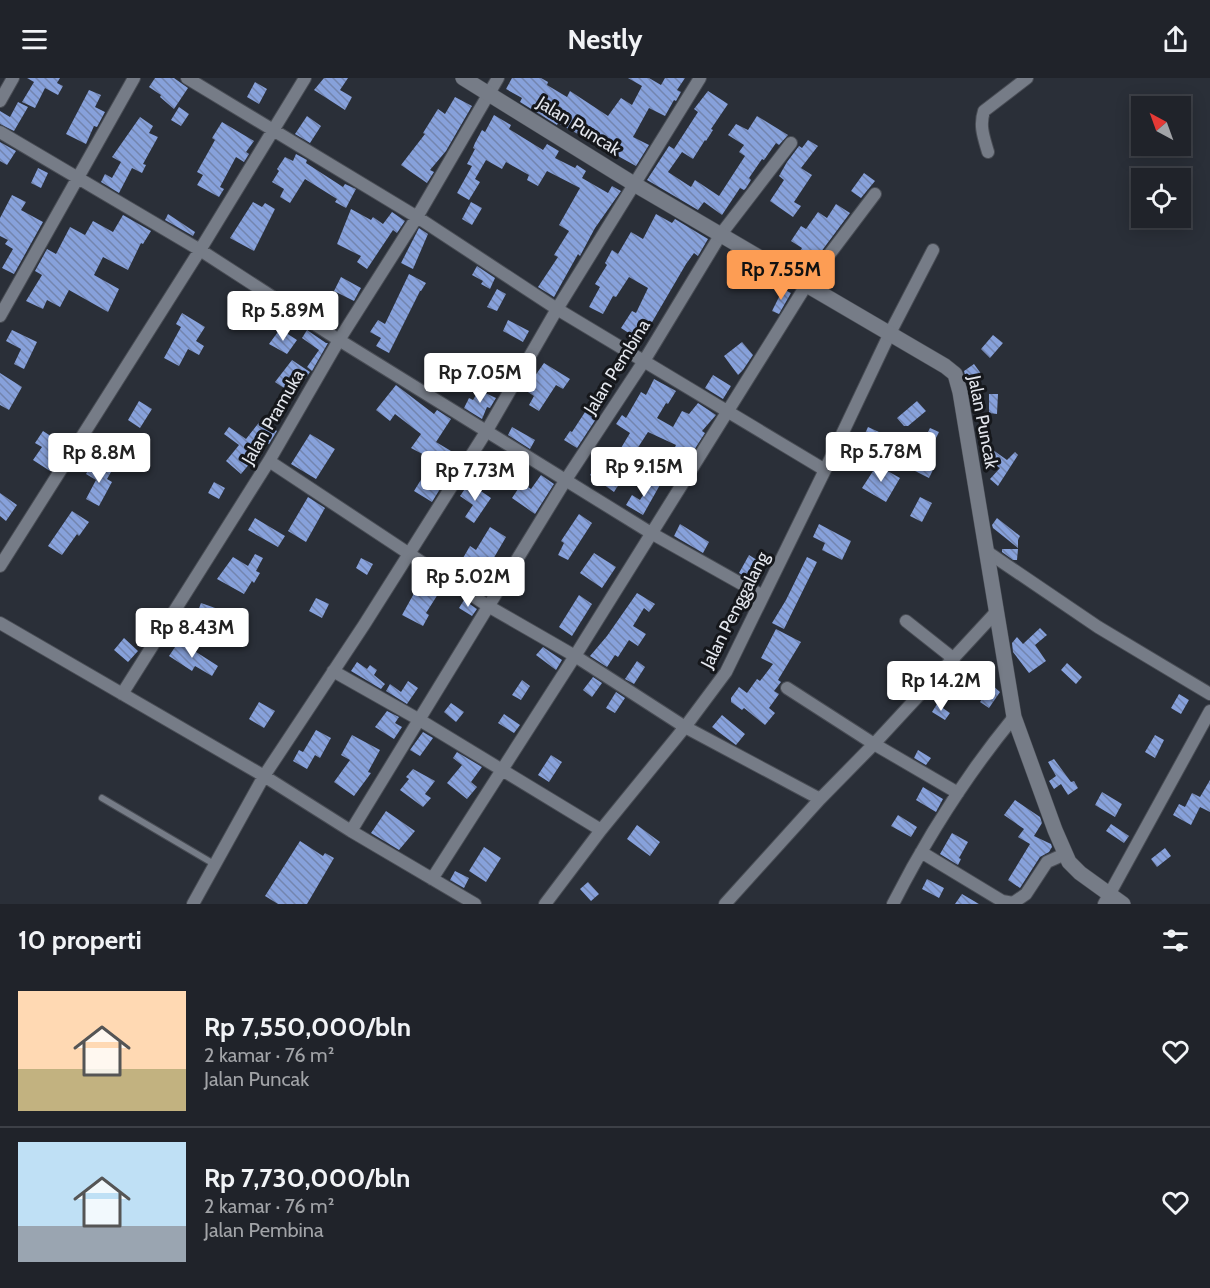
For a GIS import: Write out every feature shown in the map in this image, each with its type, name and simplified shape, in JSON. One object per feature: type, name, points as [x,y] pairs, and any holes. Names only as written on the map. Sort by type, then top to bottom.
[{"type":"street","points":[[0,101],[13,78]]},
{"type":"street","points":[[0,316],[134,78]]},
{"type":"street","points":[[187,78],[417,218],[557,309],[825,470]]},
{"type":"street","points":[[0,566],[200,250],[305,78]]},
{"type":"street","name":"Jalan Puncak","points":[[463,78],[634,184],[951,369],[957,378],[1014,717],[1065,854],[1106,899],[1123,904]]},
{"type":"street","name":"Jalan Pramuka","points":[[122,694],[269,461],[339,340],[417,218],[498,78]]},
{"type":"street","points":[[193,904],[264,776],[411,553],[486,432],[557,309],[700,78]]},
{"type":"street","points":[[988,152],[981,130],[984,111],[1027,78]]},
{"type":"street","points":[[0,132],[200,250],[565,481],[651,533],[764,596]]},
{"type":"street","name":"Jalan Pembina","points":[[351,831],[565,481],[644,360],[721,234],[791,143]]},
{"type":"street","points":[[432,879],[575,656],[807,284],[875,194]]},
{"type":"street","name":"Jalan Penggalang","points":[[545,904],[726,672],[890,333],[933,250]]},
{"type":"street","points":[[269,461],[488,606],[575,656],[685,727],[820,799]]},
{"type":"street","points":[[986,551],[1098,627],[1210,694]]},
{"type":"street","points":[[726,904],[820,799],[997,611]]},
{"type":"street","points":[[906,621],[954,659]]},
{"type":"street","points":[[0,623],[264,776],[351,831],[475,904]]},
{"type":"street","points":[[333,671],[418,719],[601,830]]},
{"type":"street","points":[[787,688],[874,744],[958,793]]},
{"type":"street","points":[[1106,899],[1210,711]]},
{"type":"street","points":[[893,904],[921,852],[958,793],[983,756],[1014,717]]},
{"type":"street","points":[[921,852],[1002,901],[1013,903],[1026,894],[1047,862],[1065,854]]},
{"type":"lane","points":[[102,798],[214,864]]},
{"type":"building","points":[[27,78],[60,78],[57,83],[63,86],[58,95],[45,88],[35,108],[22,102],[34,82]]},
{"type":"building","points":[[155,78],[174,78],[188,88],[174,109],[160,97],[161,95],[149,87]]},
{"type":"building","points":[[324,78],[348,78],[340,90],[352,97],[345,110],[314,90]]},
{"type":"building","points":[[512,78],[541,78],[548,82],[547,85],[567,97],[570,91],[608,116],[621,98],[632,105],[642,86],[628,78],[649,78],[661,85],[665,78],[685,78],[677,90],[681,92],[665,116],[649,108],[633,137],[649,145],[636,166],[558,123],[557,125],[520,102],[522,98],[506,89]]},
{"type":"building","points":[[255,82],[267,89],[259,104],[247,97]]},
{"type":"building","points":[[89,90],[101,95],[95,107],[105,112],[97,127],[94,126],[86,144],[66,134]]},
{"type":"building","points":[[708,91],[728,104],[693,159],[682,152],[668,172],[691,187],[695,180],[719,196],[745,156],[739,152],[744,145],[728,135],[736,124],[748,130],[757,116],[788,135],[779,145],[776,143],[764,160],[762,159],[749,178],[751,180],[746,188],[744,190],[740,188],[722,215],[704,202],[698,210],[647,180],[669,146],[674,149],[698,112],[694,109]]},
{"type":"building","points":[[455,97],[472,106],[446,151],[430,170],[434,172],[427,183],[401,165],[425,134],[423,133],[438,109],[445,114]]},
{"type":"building","points":[[18,102],[28,107],[14,131],[0,124],[0,111],[10,117]]},
{"type":"building","points":[[179,107],[189,114],[181,126],[171,120]]},
{"type":"building","points":[[494,115],[511,125],[509,129],[543,150],[547,144],[559,151],[555,158],[575,168],[577,165],[586,171],[582,178],[608,193],[612,186],[621,191],[595,228],[580,256],[578,254],[554,297],[538,287],[558,257],[554,255],[569,231],[559,225],[580,188],[547,171],[538,186],[527,180],[529,175],[506,162],[502,169],[486,160],[475,179],[480,182],[469,200],[457,193],[472,166],[467,164],[475,149],[473,148],[475,143],[482,130],[485,132]]},
{"type":"building","points":[[307,116],[321,126],[310,143],[295,134]]},
{"type":"building","points":[[140,117],[153,126],[149,133],[158,137],[143,164],[146,165],[142,173],[132,168],[119,193],[101,182],[105,174],[112,178],[121,162],[112,157]]},
{"type":"building","points":[[222,122],[254,141],[246,152],[249,154],[244,162],[236,157],[220,187],[224,189],[219,197],[197,185],[203,175],[197,172]]},
{"type":"building","points":[[808,140],[818,146],[801,168],[812,175],[794,202],[801,206],[793,217],[770,201],[784,180],[779,176],[787,162],[799,146],[802,148]]},
{"type":"building","points":[[0,142],[16,151],[7,165],[0,161]]},
{"type":"building","points":[[296,154],[343,187],[345,184],[356,189],[346,208],[335,202],[337,199],[305,179],[290,203],[280,197],[284,189],[272,182],[285,157],[293,161]]},
{"type":"building","points":[[38,168],[48,173],[41,188],[31,183]]},
{"type":"building","points":[[864,173],[875,181],[861,198],[851,191]]},
{"type":"building","points":[[12,195],[26,202],[21,210],[43,222],[14,274],[2,268],[13,249],[5,244],[8,240],[0,236],[0,218]]},
{"type":"building","points":[[253,202],[262,207],[265,203],[275,209],[254,251],[230,238]]},
{"type":"building","points":[[471,202],[482,208],[472,225],[462,219]]},
{"type":"building","points":[[836,204],[850,213],[806,272],[792,263],[802,248],[791,241],[801,226],[806,229],[818,212],[827,218]]},
{"type":"building","points":[[351,209],[371,220],[373,217],[383,224],[392,212],[405,221],[397,233],[393,230],[367,269],[357,262],[361,256],[337,244]]},
{"type":"building","points":[[168,214],[195,232],[193,236],[165,220]]},
{"type":"building","points":[[656,214],[672,223],[675,219],[708,239],[698,256],[694,253],[686,264],[641,341],[621,328],[632,311],[636,313],[648,288],[629,277],[616,297],[613,296],[603,314],[589,307],[600,287],[595,284],[607,265],[605,263],[612,250],[618,254],[631,232],[643,239]]},
{"type":"building","points":[[123,215],[151,231],[143,244],[141,243],[128,270],[103,257],[94,275],[119,289],[108,312],[69,290],[60,307],[47,300],[43,309],[26,301],[42,275],[35,271],[47,249],[56,254],[70,227],[85,235],[93,221],[113,232]]},
{"type":"building","points":[[419,228],[428,234],[413,269],[401,263]]},
{"type":"building","points":[[477,266],[495,278],[490,289],[481,284],[483,281],[472,275]]},
{"type":"building","points":[[409,274],[426,283],[389,353],[376,346],[381,338],[370,332],[378,320],[385,324]]},
{"type":"building","points":[[341,277],[361,288],[354,301],[334,291]]},
{"type":"building","points":[[497,289],[506,294],[497,311],[487,307]]},
{"type":"building","points":[[783,289],[791,293],[779,314],[772,311]]},
{"type":"building","points":[[182,313],[205,327],[196,341],[204,346],[199,355],[188,349],[179,366],[164,358],[181,327],[176,324]]},
{"type":"building","points":[[508,320],[529,331],[523,342],[503,331]]},
{"type":"building","points":[[280,329],[297,340],[287,354],[269,344]]},
{"type":"building","points":[[12,330],[37,342],[24,369],[14,364],[21,349],[6,341]]},
{"type":"building","points":[[307,330],[328,343],[312,371],[307,367],[319,350],[302,338]]},
{"type":"building","points":[[993,335],[1003,343],[990,358],[981,349]]},
{"type":"building","points":[[742,342],[753,355],[738,375],[724,356]]},
{"type":"building","points":[[292,360],[310,372],[300,386],[296,383],[290,392],[275,382]]},
{"type":"building","points":[[544,363],[570,379],[563,389],[556,385],[539,411],[529,405],[534,396],[525,390]]},
{"type":"building","points":[[974,364],[982,378],[972,386],[966,379],[964,371]]},
{"type":"building","points":[[439,366],[449,372],[438,391],[428,385]]},
{"type":"building","points":[[0,373],[22,387],[9,410],[0,405]]},
{"type":"building","points":[[713,375],[731,386],[723,399],[705,388]]},
{"type":"building","points":[[654,379],[676,391],[657,418],[673,427],[682,411],[689,414],[698,403],[716,415],[702,431],[705,433],[680,472],[666,464],[676,445],[648,432],[635,452],[639,455],[634,463],[618,453],[630,433],[616,424],[622,415],[626,418],[641,392],[646,395]]},
{"type":"building","points":[[396,385],[434,414],[437,410],[451,419],[436,442],[461,457],[450,474],[443,470],[445,466],[411,448],[421,434],[395,414],[390,421],[376,410]]},
{"type":"building","points":[[479,390],[496,398],[490,408],[487,407],[482,419],[464,408],[469,398],[473,400]]},
{"type":"building","points":[[989,394],[998,394],[997,414],[989,413]]},
{"type":"building","points":[[139,401],[152,409],[140,428],[128,420]]},
{"type":"building","points":[[917,401],[926,411],[908,426],[904,426],[897,418]]},
{"type":"building","points":[[587,409],[598,416],[577,448],[564,440]]},
{"type":"building","points":[[261,420],[277,431],[269,444],[267,443],[241,474],[226,461],[239,445],[224,434],[229,427],[246,439]]},
{"type":"building","points":[[512,427],[535,440],[530,449],[508,435]]},
{"type":"building","points":[[868,427],[892,438],[888,446],[879,442],[870,459],[849,448],[854,438],[861,442]]},
{"type":"building","points":[[930,428],[939,432],[928,454],[921,446]]},
{"type":"building","points":[[43,431],[66,446],[50,471],[33,460],[42,447],[35,443]]},
{"type":"building","points":[[310,434],[335,449],[316,479],[291,464]]},
{"type":"building","points":[[993,450],[1007,460],[1015,452],[1018,455],[998,486],[990,479],[1000,468],[987,460]]},
{"type":"building","points":[[922,451],[932,456],[927,467],[933,470],[929,478],[913,470]]},
{"type":"building","points":[[502,452],[525,465],[515,483],[491,469]]},
{"type":"building","points":[[93,462],[111,472],[107,479],[112,482],[99,506],[86,499],[96,480],[86,474]]},
{"type":"building","points":[[597,464],[621,481],[614,492],[590,475]]},
{"type":"building","points":[[877,465],[900,478],[886,502],[862,488]]},
{"type":"building","points":[[541,475],[554,484],[535,514],[512,498],[522,483],[531,489]]},
{"type":"building","points":[[422,478],[440,489],[432,502],[414,491]]},
{"type":"building","points":[[654,478],[661,483],[643,515],[626,505],[632,495],[640,500]]},
{"type":"building","points":[[214,482],[225,488],[219,499],[208,493]]},
{"type":"building","points":[[469,483],[491,498],[474,523],[465,517],[473,505],[460,496]]},
{"type":"building","points":[[0,493],[17,505],[6,521],[0,516]]},
{"type":"building","points":[[308,497],[325,508],[306,542],[288,531]]},
{"type":"building","points":[[920,497],[932,503],[922,522],[910,516]]},
{"type":"building","points":[[72,511],[89,522],[62,555],[48,546]]},
{"type":"building","points":[[579,514],[592,523],[568,560],[558,555],[564,543],[561,541]]},
{"type":"building","points":[[255,518],[285,536],[278,547],[248,530]]},
{"type":"building","points":[[997,518],[1020,536],[1018,548],[993,528],[992,525]]},
{"type":"building","points":[[680,524],[709,542],[703,553],[674,536]]},
{"type":"building","points":[[819,524],[851,541],[842,560],[822,550],[825,543],[813,537]]},
{"type":"building","points":[[490,527],[506,537],[492,561],[502,568],[488,591],[479,585],[487,572],[463,558],[470,546],[476,550]]},
{"type":"building","points":[[1002,549],[1018,549],[1017,560],[1013,560],[1002,552]]},
{"type":"building","points":[[594,553],[616,567],[602,588],[580,573]]},
{"type":"building","points":[[255,554],[263,558],[256,571],[260,573],[244,594],[217,579],[233,557],[248,566]]},
{"type":"building","points":[[749,555],[765,565],[756,583],[739,573]]},
{"type":"building","points":[[807,557],[817,562],[784,629],[772,623]]},
{"type":"building","points":[[361,558],[373,564],[367,575],[356,568]]},
{"type":"building","points":[[422,579],[440,591],[426,613],[429,615],[423,626],[402,615]]},
{"type":"building","points":[[637,593],[655,604],[649,612],[644,608],[633,626],[646,634],[638,646],[629,640],[618,657],[615,655],[607,667],[590,656]]},
{"type":"building","points":[[579,595],[592,604],[572,636],[559,627]]},
{"type":"building","points":[[316,598],[329,604],[322,618],[309,611]]},
{"type":"building","points":[[464,600],[477,609],[472,616],[459,608]]},
{"type":"building","points":[[201,603],[221,610],[213,630],[194,622]]},
{"type":"building","points":[[1040,628],[1047,635],[1035,645],[1046,661],[1029,673],[1013,652],[1012,643],[1017,637],[1023,644]]},
{"type":"building","points":[[776,629],[801,642],[778,680],[781,682],[774,691],[779,694],[769,708],[775,713],[765,725],[744,708],[742,710],[731,702],[731,698],[739,687],[747,693],[757,679],[760,681],[773,664],[761,658]]},
{"type":"building","points":[[124,638],[138,651],[128,662],[114,650]]},
{"type":"building","points":[[179,641],[218,666],[212,676],[195,666],[192,671],[169,656]]},
{"type":"building","points":[[543,647],[562,660],[556,670],[536,655]]},
{"type":"building","points":[[637,661],[645,667],[634,684],[625,679]]},
{"type":"building","points":[[357,662],[367,669],[370,665],[377,670],[374,675],[385,684],[381,689],[351,671]]},
{"type":"building","points":[[1067,663],[1082,677],[1076,684],[1061,670]]},
{"type":"building","points":[[593,677],[602,683],[592,697],[583,690]]},
{"type":"building","points":[[522,680],[530,686],[521,700],[512,695]]},
{"type":"building","points":[[408,681],[418,688],[407,704],[386,691],[390,684],[401,692]]},
{"type":"building","points":[[992,685],[1000,692],[989,708],[980,702]]},
{"type":"building","points":[[616,692],[625,698],[615,713],[606,708]]},
{"type":"building","points":[[1179,694],[1189,700],[1181,714],[1171,708]]},
{"type":"building","points":[[259,702],[275,711],[264,728],[249,719]]},
{"type":"building","points":[[451,703],[464,712],[456,722],[444,712]]},
{"type":"building","points":[[937,704],[950,713],[945,720],[932,712]]},
{"type":"building","points":[[387,711],[399,717],[395,723],[402,727],[394,739],[375,727]]},
{"type":"building","points":[[504,714],[520,725],[514,733],[498,723]]},
{"type":"building","points":[[722,715],[745,734],[736,745],[712,727]]},
{"type":"building","points":[[316,730],[331,738],[320,758],[315,755],[307,769],[293,761],[299,750],[303,752]]},
{"type":"building","points":[[423,732],[433,738],[420,756],[410,750]]},
{"type":"building","points":[[352,735],[380,750],[368,772],[371,773],[354,796],[334,782],[350,760],[341,755]]},
{"type":"building","points":[[1155,735],[1164,740],[1155,758],[1145,752]]},
{"type":"building","points":[[918,750],[931,758],[926,765],[914,758]]},
{"type":"building","points":[[457,752],[482,767],[471,782],[477,787],[467,799],[447,783],[462,765],[453,758]]},
{"type":"building","points":[[551,755],[562,762],[549,782],[538,775]]},
{"type":"building","points":[[1054,759],[1078,788],[1068,795],[1061,784],[1054,789],[1049,781],[1056,776],[1048,762]]},
{"type":"building","points":[[413,769],[435,781],[425,794],[431,798],[423,807],[400,790],[409,779],[406,777]]},
{"type":"building","points":[[1210,780],[1210,812],[1200,807],[1191,825],[1173,815],[1179,804],[1185,807],[1192,793],[1200,797]]},
{"type":"building","points":[[923,787],[943,799],[936,812],[916,800]]},
{"type":"building","points":[[1102,792],[1122,804],[1115,817],[1095,805]]},
{"type":"building","points":[[1015,800],[1040,817],[1042,823],[1034,836],[1051,844],[1052,847],[1049,852],[1040,857],[1020,888],[1008,880],[1030,844],[1018,837],[1024,829],[1004,815]]},
{"type":"building","points":[[386,811],[415,831],[399,850],[371,833]]},
{"type":"building","points":[[898,815],[917,827],[911,837],[891,826]]},
{"type":"building","points":[[1111,824],[1129,836],[1124,843],[1106,831]]},
{"type":"building","points":[[637,825],[660,842],[650,856],[627,839]]},
{"type":"building","points":[[952,833],[968,842],[959,858],[961,859],[958,865],[940,854]]},
{"type":"building","points":[[300,841],[323,856],[325,853],[334,858],[307,904],[278,904],[265,896]]},
{"type":"building","points":[[484,847],[501,858],[486,882],[469,871]]},
{"type":"building","points":[[1165,848],[1171,856],[1157,867],[1151,859]]},
{"type":"building","points":[[455,871],[469,878],[464,888],[450,880]]},
{"type":"building","points":[[927,879],[944,888],[939,898],[922,889]]},
{"type":"building","points":[[588,882],[599,894],[591,901],[580,889]]},
{"type":"building","points":[[962,894],[979,904],[955,904]]}]
